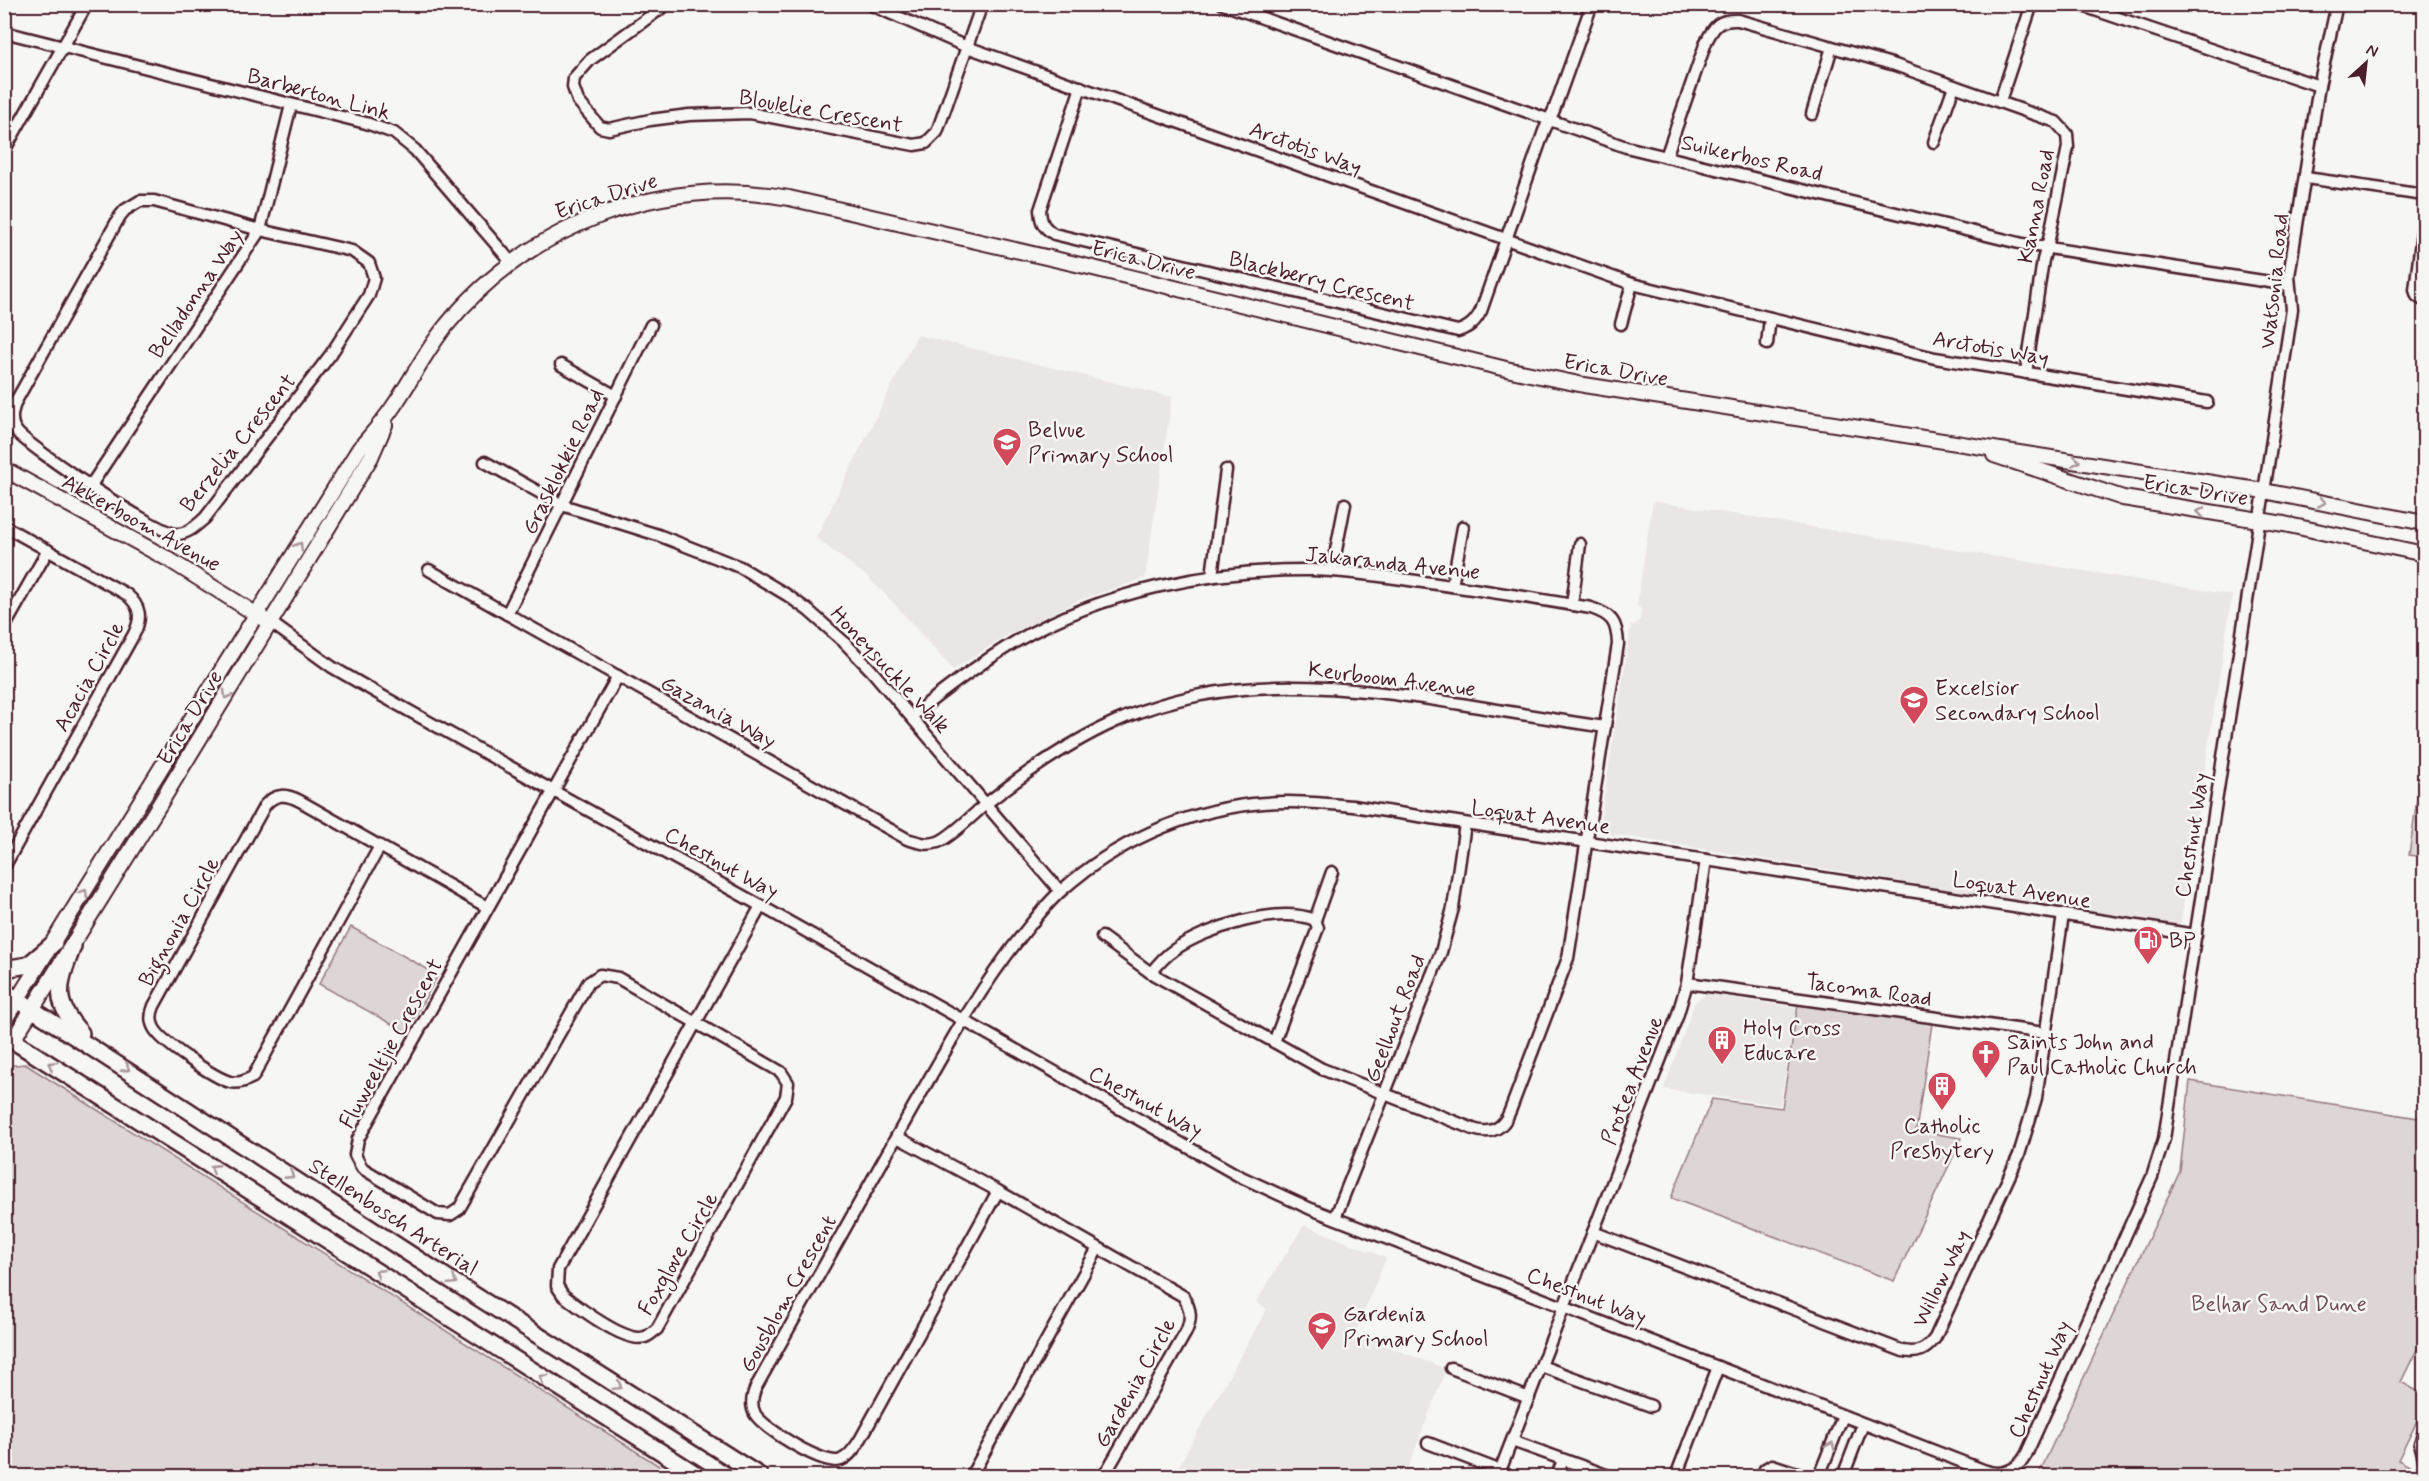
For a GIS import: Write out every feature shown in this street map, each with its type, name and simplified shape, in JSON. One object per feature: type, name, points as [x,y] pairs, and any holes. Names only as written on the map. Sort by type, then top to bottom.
[{"type":"main road","name":"Erica Drive","points":[[4,1021],[359,450],[392,410],[444,329],[486,283],[553,235],[585,220],[643,201],[673,195],[709,192],[770,195],[1058,260],[1506,369],[1635,394],[2264,491],[2424,523]]},
{"type":"main road","name":"Erica Drive","points":[[9,1038],[34,1009],[73,946],[371,457],[392,410]]},
{"type":"main road","name":"Erica Drive","points":[[1966,446],[2123,498],[2259,520],[2361,539],[2424,554]]},
{"type":"main road","name":"Akkerboom Avenue","points":[[4,469],[168,559],[270,622]]},
{"type":"main road","points":[[4,969],[28,965],[54,943]]},
{"type":"main road","points":[[73,946],[61,980],[61,1004],[68,1019],[101,1052]]},
{"type":"main road","name":"Stellenbosch Arterial","points":[[4,990],[416,1258],[760,1476]]},
{"type":"main road","points":[[9,1038],[699,1476]]},
{"type":"street","points":[[4,151],[87,4]]},
{"type":"street","name":"Bloulelie Crescent","points":[[667,4],[590,60],[574,78],[573,87],[578,101],[600,127],[609,129],[650,120],[690,115],[750,113],[914,146],[926,143],[937,132],[982,4]]},
{"type":"street","points":[[869,4],[967,47]]},
{"type":"street","name":"Suikerbos Road","points":[[1223,4],[1626,147],[2046,249],[2289,285]]},
{"type":"street","name":"Blackberry Crescent","points":[[1081,87],[1040,210],[1041,223],[1045,229],[1054,234],[1458,331],[1475,322],[1592,4]]},
{"type":"street","points":[[2000,101],[2032,4]]},
{"type":"street","points":[[2077,4],[2319,86]]},
{"type":"street","name":"Watsonia Road","points":[[2264,491],[2292,309],[2289,285],[2319,86],[2337,4]]},
{"type":"street","name":"Kanna Road","points":[[1666,157],[1706,42],[1715,25],[1722,21],[1738,20],[1832,47],[2000,101],[2056,122],[2067,134],[2068,147],[2043,260],[2026,373]]},
{"type":"street","name":"Barberton Link","points":[[4,32],[366,123],[394,133],[415,150],[512,263]]},
{"type":"street","name":"Arctotis Way","points":[[967,47],[1632,284],[1935,358],[2207,402]]},
{"type":"street","points":[[1812,114],[1832,47]]},
{"type":"street","points":[[1934,142],[1954,86]]},
{"type":"street","name":"Belladonna Way","points":[[91,485],[260,230],[291,105]]},
{"type":"street","points":[[2306,178],[2424,195]]},
{"type":"street","name":"Berzelia Crescent","points":[[140,201],[154,201],[260,230],[352,251],[369,263],[373,270],[373,286],[360,311],[316,374],[205,518],[195,527],[176,534],[166,531],[146,522],[91,485],[26,441],[13,425],[12,411],[124,210],[140,201]]},
{"type":"street","points":[[2424,216],[2415,285],[2417,296],[2424,301]]},
{"type":"street","points":[[1621,324],[1632,284]]},
{"type":"street","points":[[1767,344],[1770,318]]},
{"type":"street","name":"Grasklokkie Road","points":[[507,614],[651,325]]},
{"type":"street","points":[[561,365],[616,396]]},
{"type":"street","name":"Honeysuckle Walk","points":[[485,462],[562,505],[705,552],[740,567],[774,586],[809,611],[844,642],[912,716],[1060,891]]},
{"type":"street","points":[[1212,576],[1226,470]]},
{"type":"street","name":"Chestnut Way","points":[[270,622],[332,667],[1239,1176],[1335,1218],[1990,1473],[2009,1471],[2023,1460],[2152,1177],[2159,1156],[2166,1129],[2264,491]]},
{"type":"street","points":[[1332,571],[1345,504]]},
{"type":"street","name":"Acacia Circle","points":[[4,526],[126,594],[137,605],[140,619],[134,634],[4,867]]},
{"type":"street","points":[[1452,586],[1462,527]]},
{"type":"street","points":[[1572,605],[1580,544]]},
{"type":"street","points":[[4,628],[48,550]]},
{"type":"street","name":"Gazania Way","points":[[429,570],[907,839],[926,845],[940,842],[987,803]]},
{"type":"street","name":"Jakaranda Avenue","points":[[912,716],[978,667],[1026,637],[1082,611],[1132,594],[1212,576],[1239,573],[1332,571],[1452,586],[1599,611],[1613,620],[1617,629],[1618,644],[1605,727]]},
{"type":"street","name":"Fluweeltjie Crescent","points":[[618,676],[358,1139],[355,1155],[362,1168],[428,1210],[450,1215],[459,1209],[588,982],[600,975],[618,978],[696,1022]]},
{"type":"street","name":"Keurboom Avenue","points":[[987,803],[1052,755],[1091,733],[1159,705],[1238,688],[1324,686],[1388,692],[1605,727]]},
{"type":"street","points":[[1101,938],[1151,973],[1323,1069],[1480,1132],[1496,1130],[1503,1124],[1510,1111],[1568,958],[1605,727]]},
{"type":"street","name":"Bignonia Circle","points":[[380,846],[253,1077],[238,1083],[221,1078],[192,1061],[158,1033],[152,1020],[153,1005],[270,800],[282,795],[291,796],[380,846],[487,907]]},
{"type":"street","name":"Loquat Avenue","points":[[963,1021],[1012,947],[1060,891],[1116,850],[1158,829],[1187,818],[1252,804],[1296,802],[1353,806],[2196,935]]},
{"type":"street","name":"Geelhout Road","points":[[1335,1218],[1448,931],[1465,824]]},
{"type":"street","name":"Protea Avenue","points":[[1500,1474],[1677,1017],[1687,983],[1706,860]]},
{"type":"street","points":[[1274,1042],[1318,928],[1315,920],[1332,872]]},
{"type":"street","name":"Foxglove Circle","points":[[696,1022],[781,1072],[788,1083],[786,1097],[657,1329],[645,1337],[634,1338],[604,1323],[563,1295],[557,1286],[558,1269],[696,1022],[761,906]]},
{"type":"street","points":[[1151,973],[1160,961],[1175,949],[1220,928],[1263,918],[1290,915],[1303,915],[1315,920]]},
{"type":"street","name":"Willow Way","points":[[1593,1232],[1903,1351],[1913,1353],[1921,1351],[1935,1338],[2019,1155],[2036,1098],[2063,915]]},
{"type":"street","name":"Tacoma Road","points":[[1687,983],[2045,1033]]},
{"type":"street","name":"Gousblom Crescent","points":[[963,1021],[753,1396],[752,1404],[760,1420],[819,1458],[830,1462],[840,1461],[848,1456],[860,1440],[998,1191]]},
{"type":"street","name":"Gardenia Circle","points":[[897,1137],[998,1191],[1183,1296],[1191,1313],[1186,1332],[1104,1476]]},
{"type":"street","points":[[971,1476],[1098,1248]]},
{"type":"street","points":[[1541,1366],[1651,1406]]},
{"type":"street","points":[[1676,1476],[1718,1367]]},
{"type":"street","points":[[1451,1368],[1529,1398]]},
{"type":"street","points":[[1819,1476],[1843,1416]]},
{"type":"street","points":[[1843,1476],[1863,1424]]},
{"type":"street","points":[[2424,1432],[2420,1443],[2424,1459]]},
{"type":"street","points":[[1512,1441],[1609,1476]]},
{"type":"street","points":[[1428,1443],[1500,1474]]},
{"type":"street","points":[[1557,1476],[1563,1460]]},
{"type":"street","points":[[1762,1476],[1765,1469],[1772,1465],[1806,1476]]},
{"type":"shaded area","name":"Belvue Primary School","points":[[917,335],[1172,397],[1145,578],[1079,600],[1004,637],[953,670],[869,578],[816,538]]},
{"type":"shaded area","name":"Excelsior Secondary School","points":[[1653,501],[2232,595],[2180,927],[1606,833],[1600,824],[1631,625],[1634,626],[1640,620],[1641,610],[1637,604]]},
{"type":"shaded area","points":[[1706,994],[1796,1008],[1780,1105],[1664,1089],[1695,1002]]},
{"type":"shaded area","name":"Gardenia Primary School","points":[[1304,1225],[1386,1258],[1355,1334],[1446,1369],[1405,1476],[1173,1476],[1267,1309],[1256,1302]]},
{"type":"green space","points":[[2424,750],[2424,857],[2409,855]]},
{"type":"green space","points":[[351,927],[438,975],[406,1032],[319,984]]},
{"type":"green space","points":[[1799,998],[1933,1017],[1916,1131],[1962,1138],[1894,1281],[1671,1198],[1712,1099],[1782,1108]]},
{"type":"green space","points":[[25,1064],[675,1476],[5,1476],[5,1066]]},
{"type":"green space","name":"Belhar Sand Dune","points":[[2190,1081],[2424,1119],[2424,1335],[2401,1382],[2424,1395],[2424,1407],[2398,1460],[2424,1476],[2038,1476],[2180,1171]]},
{"type":"place","name":"Belvue Primary School","points":[[1007,468]]},
{"type":"place","name":"Excelsior Secondary School","points":[[1914,726]]},
{"type":"place","name":"BP","points":[[2148,966]]},
{"type":"place","name":"Holy Cross Educare","points":[[1722,1066]]},
{"type":"place","name":"Saints John and Paul Catholic Church","points":[[1986,1080]]},
{"type":"place","name":"Catholic Presbytery","points":[[1942,1112]]},
{"type":"place","name":"Gardenia Primary School","points":[[1322,1352]]}]
